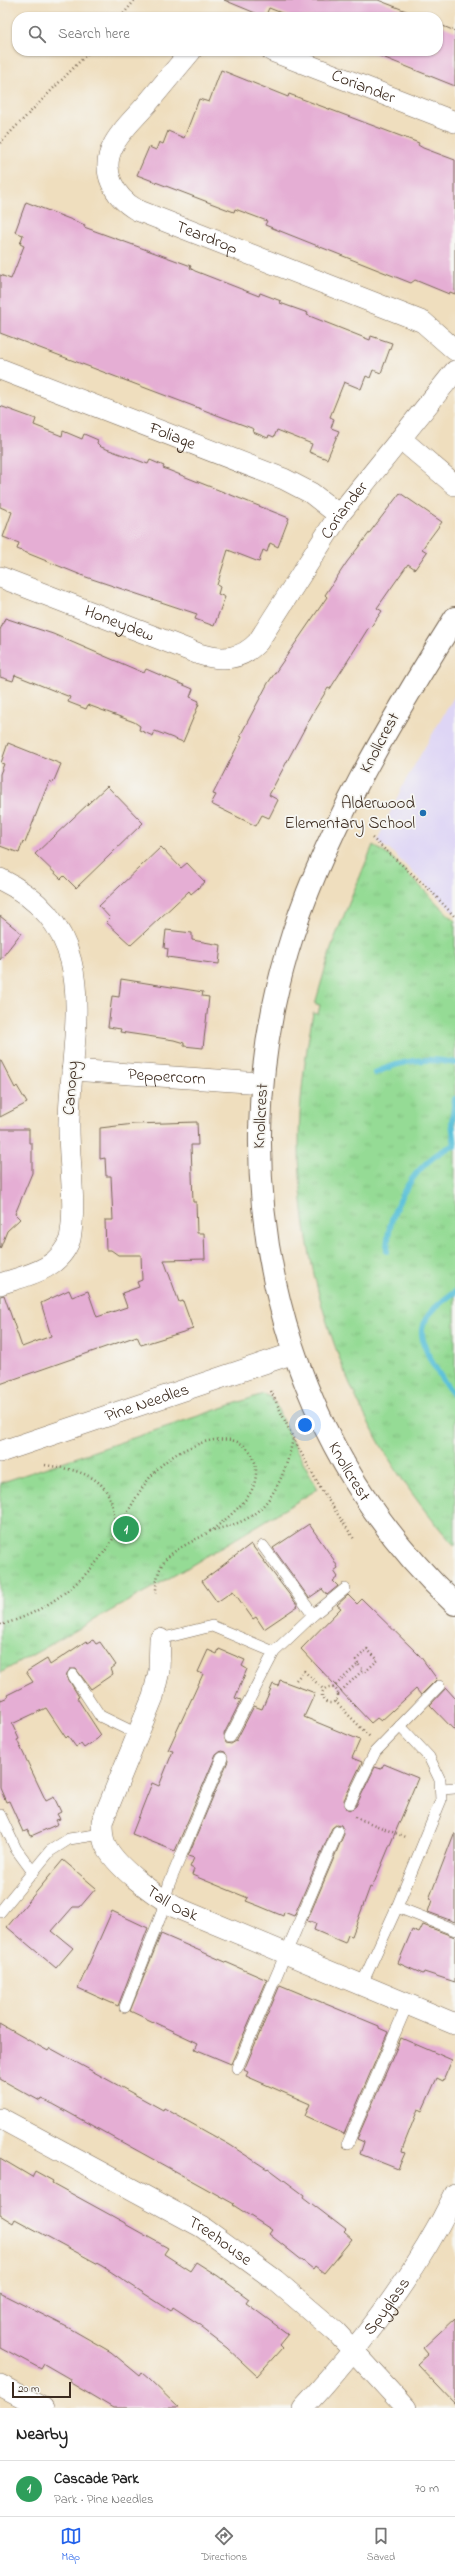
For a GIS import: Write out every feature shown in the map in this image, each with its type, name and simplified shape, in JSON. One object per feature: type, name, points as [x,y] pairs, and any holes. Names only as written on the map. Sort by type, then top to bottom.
[{"type":"street","name":"Teardrop","points":[[187,56],[113,145],[108,166],[114,189],[122,199],[137,210],[422,322],[455,350]]},
{"type":"street","name":"Coriander","points":[[285,56],[455,122]]},
{"type":"street","name":"Foliage","points":[[0,369],[284,479],[311,493],[339,515]]},
{"type":"street","name":"Coriander","points":[[241,655],[258,642],[339,515],[455,371]]},
{"type":"street","points":[[401,439],[455,485]]},
{"type":"street","name":"Honeydew","points":[[0,577],[199,654],[224,659],[241,655]]},
{"type":"street","name":"Knollcrest","points":[[455,618],[389,726],[320,865],[285,960],[270,1023],[262,1083],[259,1146],[265,1227],[281,1310],[294,1353],[320,1415],[355,1480],[400,1543],[455,1604]]},
{"type":"street","name":"Canopy","points":[[0,879],[20,890],[43,911],[53,923],[69,953],[77,995],[69,1122],[70,1240],[67,1247],[54,1264],[0,1284]]},
{"type":"street","name":"Peppercorn","points":[[72,1070],[262,1083]]},
{"type":"street","name":"Pine Needles","points":[[0,1452],[294,1353]]},
{"type":"street","points":[[102,1834],[102,1822],[153,1697],[159,1671],[160,1639]]},
{"type":"street","name":"Tall Oak","points":[[102,1834],[105,1844],[120,1864],[164,1900],[361,1986],[455,2024]]},
{"type":"street","name":"Treehouse","points":[[0,2118],[202,2227],[275,2280],[336,2332],[406,2408]]},
{"type":"street","name":"Spyglass","points":[[303,2408],[354,2350],[407,2277],[455,2194]]},
{"type":"street","points":[[0,2385],[44,2408]]},
{"type":"lane","points":[[262,1546],[313,1615]]},
{"type":"lane","points":[[230,1737],[274,1652],[313,1615],[345,1589]]},
{"type":"lane","points":[[160,1639],[212,1626],[231,1632],[274,1652]]},
{"type":"lane","points":[[73,1675],[100,1716],[137,1734]]},
{"type":"lane","points":[[350,1803],[368,1763],[380,1746],[440,1686]]},
{"type":"lane","points":[[361,1986],[439,1810],[442,1789],[429,1757],[400,1726]]},
{"type":"lane","points":[[125,2007],[161,1916],[164,1900],[222,1758]]},
{"type":"lane","points":[[442,1789],[455,1788]]},
{"type":"lane","points":[[0,1816],[16,1849],[34,1872]]},
{"type":"lane","points":[[238,2068],[338,1831]]},
{"type":"lane","points":[[0,1912],[50,1851],[69,1839],[102,1834]]},
{"type":"lane","points":[[397,1907],[455,1930]]},
{"type":"lane","points":[[348,2144],[407,2005]]},
{"type":"path","points":[[125,12],[135,0]]},
{"type":"path","points":[[0,142],[85,56]]},
{"type":"path","points":[[372,838],[431,890],[455,917]]},
{"type":"path","points":[[271,1391],[293,1438],[321,1489],[354,1539]]},
{"type":"path","points":[[156,1596],[157,1579],[165,1558],[177,1548],[208,1532],[240,1522],[264,1505],[282,1477],[289,1460],[293,1438]]},
{"type":"path","points":[[0,1624],[46,1605],[72,1588],[96,1563],[115,1534],[142,1486],[168,1459],[198,1444],[215,1440],[233,1440],[243,1446],[254,1460],[257,1476],[248,1497],[226,1518],[208,1532]]},
{"type":"path","points":[[45,1465],[85,1473],[100,1483],[112,1501],[115,1534]]},
{"type":"path","points":[[335,1702],[338,1694],[364,1670],[366,1672],[378,1660],[367,1649],[356,1660],[364,1670]]},
{"type":"path","points":[[324,1690],[333,1688],[358,1664]]},
{"type":"path","points":[[296,1680],[304,1671],[324,1690]]},
{"type":"path","points":[[333,1688],[338,1694]]},
{"type":"path","points":[[324,1690],[323,1699],[326,1703],[335,1702]]},
{"type":"path","points":[[335,1702],[380,1746]]},
{"type":"path","points":[[353,1816],[405,1837]]},
{"type":"shaded area","name":"Alderwood Elementary School","points":[[455,695],[455,914],[392,852],[377,841],[403,785]]},
{"type":"green space","points":[[373,845],[391,857],[455,921],[455,1546],[420,1504],[389,1459],[362,1411],[340,1360],[323,1308],[310,1255],[302,1200],[299,1146],[300,1112],[305,1063],[313,1013],[318,1014],[320,1005],[315,1004],[333,942]]},
{"type":"green space","points":[[263,1394],[270,1397],[276,1405],[290,1438],[318,1489],[187,1568],[0,1673],[0,1483]]},
{"type":"building","points":[[224,0],[378,0],[409,12],[279,12],[269,8],[267,12],[253,12]]},
{"type":"building","points":[[443,26],[455,31],[455,86],[380,56],[443,56]]},
{"type":"building","points":[[221,70],[288,97],[289,94],[419,143],[418,145],[423,148],[455,160],[455,294],[450,292],[449,294],[415,280],[411,283],[265,225],[267,221],[235,209],[234,212],[137,175],[149,147],[156,150],[159,142],[163,144],[168,131],[184,138],[199,99],[209,102]]},
{"type":"building","points":[[26,202],[85,225],[84,227],[191,266],[190,268],[195,271],[259,296],[260,293],[281,301],[280,303],[308,313],[307,315],[370,340],[371,336],[392,343],[381,373],[373,370],[370,378],[366,376],[361,389],[344,382],[330,417],[334,419],[331,428],[339,431],[327,459],[309,452],[312,444],[277,430],[274,437],[269,435],[268,438],[253,432],[254,429],[0,333],[0,275],[11,279],[24,246],[20,244],[23,235],[15,232]]},
{"type":"building","points":[[0,406],[36,419],[34,425],[62,436],[63,431],[82,439],[84,434],[98,440],[97,443],[101,447],[148,464],[150,460],[164,466],[163,468],[289,518],[278,547],[270,543],[267,552],[263,550],[259,562],[228,550],[217,585],[220,587],[218,594],[225,597],[214,626],[195,619],[197,614],[86,577],[17,549],[19,543],[3,537],[12,512],[0,507]]},
{"type":"building","points":[[400,493],[442,522],[422,549],[427,552],[415,569],[408,564],[377,608],[382,611],[370,628],[369,627],[330,689],[328,688],[314,711],[269,795],[278,800],[269,818],[262,815],[256,826],[211,804],[216,795],[213,794],[242,737],[240,736],[268,683],[327,597],[325,595],[347,562]]},
{"type":"building","points":[[5,618],[53,634],[144,673],[146,669],[193,689],[190,697],[199,701],[197,704],[199,704],[183,742],[155,731],[153,736],[139,730],[140,726],[134,722],[88,705],[86,709],[68,702],[70,697],[15,675],[13,681],[0,677],[0,630]]},
{"type":"building","points":[[8,743],[61,764],[53,783],[50,781],[46,789],[25,843],[23,841],[19,853],[0,846],[0,774],[4,764],[1,763]]},
{"type":"building","points":[[107,786],[143,823],[76,888],[64,876],[61,879],[35,854]]},
{"type":"building","points":[[161,847],[181,868],[187,863],[205,882],[191,894],[189,891],[131,945],[106,922],[110,918],[99,906]]},
{"type":"building","points":[[0,916],[21,933],[0,960]]},
{"type":"building","points":[[166,930],[192,933],[192,940],[221,945],[219,964],[167,957],[168,949],[164,948]]},
{"type":"building","points":[[121,979],[203,992],[202,996],[209,997],[203,1048],[184,1046],[184,1043],[174,1040],[120,1032],[121,1029],[108,1027],[112,996],[119,997]]},
{"type":"building","points":[[0,1059],[15,1088],[17,1086],[27,1103],[0,1117]]},
{"type":"building","points":[[197,1122],[198,1145],[191,1145],[193,1202],[196,1202],[197,1233],[204,1233],[205,1259],[164,1260],[179,1302],[183,1301],[193,1329],[141,1345],[137,1336],[0,1384],[0,1296],[4,1295],[22,1347],[51,1336],[41,1303],[69,1290],[72,1297],[88,1291],[97,1317],[127,1307],[122,1293],[139,1287],[137,1282],[142,1280],[141,1255],[118,1255],[111,1250],[106,1250],[105,1220],[113,1220],[111,1176],[106,1176],[105,1158],[100,1159],[100,1128],[134,1124]]},
{"type":"building","points":[[0,1129],[29,1129],[29,1143],[32,1143],[32,1173],[15,1214],[20,1219],[7,1231],[0,1249]]},
{"type":"building","points":[[309,1524],[338,1568],[334,1571],[338,1577],[333,1581],[338,1586],[327,1595],[322,1589],[309,1598],[273,1548]]},
{"type":"building","points":[[251,1544],[298,1606],[264,1629],[256,1617],[253,1619],[233,1591],[217,1602],[202,1581]]},
{"type":"building","points":[[348,1595],[357,1604],[362,1599],[420,1656],[437,1679],[421,1695],[416,1689],[381,1721],[377,1718],[371,1723],[301,1649],[341,1608],[337,1605]]},
{"type":"building","points":[[93,1640],[96,1644],[100,1642],[116,1665],[111,1669],[113,1674],[91,1689],[76,1669],[70,1669],[66,1675],[79,1697],[77,1698],[101,1735],[84,1748],[81,1744],[76,1747],[68,1736],[66,1738],[46,1708],[12,1724],[19,1739],[17,1740],[46,1801],[54,1797],[61,1812],[57,1814],[60,1819],[56,1820],[58,1824],[31,1836],[28,1830],[23,1832],[9,1801],[6,1802],[0,1788],[0,1698],[1,1700],[8,1697],[7,1695],[33,1682],[26,1672],[47,1659],[50,1665],[86,1641],[88,1643]]},
{"type":"building","points":[[219,1649],[245,1660],[242,1666],[247,1669],[235,1698],[241,1700],[224,1734],[226,1743],[231,1744],[236,1741],[254,1706],[262,1709],[273,1684],[278,1686],[280,1680],[315,1693],[304,1717],[360,1740],[352,1758],[362,1762],[344,1800],[347,1809],[351,1810],[356,1806],[375,1767],[381,1769],[384,1764],[418,1778],[372,1888],[370,1887],[352,1936],[348,1935],[345,1943],[314,1930],[316,1924],[307,1921],[344,1834],[341,1825],[337,1824],[332,1828],[294,1916],[284,1912],[283,1916],[246,1901],[248,1898],[192,1875],[194,1869],[190,1867],[194,1858],[188,1856],[228,1761],[225,1752],[221,1751],[216,1755],[175,1851],[132,1834],[152,1783],[159,1786],[173,1751],[168,1750],[203,1674],[198,1672],[208,1650],[217,1654]]},
{"type":"building","points":[[446,1688],[455,1698],[455,1731],[430,1705]]},
{"type":"building","points":[[454,1834],[455,1922],[428,1912],[432,1900],[429,1899]]},
{"type":"building","points":[[63,1860],[96,1888],[80,1907],[73,1907],[52,1931],[73,1948],[56,1968],[7,1927]]},
{"type":"building","points":[[112,1911],[148,1928],[118,2006],[78,1988]]},
{"type":"building","points":[[423,1925],[455,1937],[455,1982],[424,1972],[423,1974],[398,1963],[412,1930],[419,1933]]},
{"type":"building","points":[[161,1934],[267,1980],[231,2064],[195,2049],[198,2043],[130,2011]]},
{"type":"building","points":[[280,1985],[379,2026],[379,2028],[388,2032],[344,2134],[305,2116],[310,2104],[246,2076],[248,2072],[244,2070]]},
{"type":"building","points":[[0,2024],[48,2051],[50,2048],[163,2110],[164,2108],[230,2145],[267,2169],[268,2168],[304,2195],[303,2197],[346,2230],[344,2232],[352,2239],[324,2273],[315,2266],[313,2269],[269,2234],[272,2230],[233,2205],[234,2204],[53,2104],[41,2099],[40,2101],[0,2079]]},
{"type":"building","points":[[401,2038],[452,2060],[443,2081],[437,2078],[422,2111],[418,2109],[403,2147],[402,2152],[405,2153],[398,2169],[360,2154],[364,2142],[357,2139]]},
{"type":"building","points":[[0,2158],[32,2177],[35,2171],[53,2181],[52,2183],[168,2248],[164,2254],[190,2271],[196,2262],[218,2276],[249,2299],[246,2303],[288,2334],[279,2345],[282,2348],[257,2376],[227,2348],[201,2328],[202,2326],[173,2307],[171,2311],[102,2266],[15,2219],[13,2223],[0,2215]]},
{"type":"building","points":[[0,2293],[69,2328],[111,2352],[140,2376],[142,2373],[179,2408],[113,2408],[69,2382],[70,2379],[44,2364],[41,2369],[0,2347]]},
{"type":"building","points":[[455,2318],[455,2404],[417,2364],[428,2354],[423,2348]]},
{"type":"waterway","points":[[375,1073],[395,1065],[414,1061],[434,1060],[455,1063]]},
{"type":"waterway","points":[[455,1099],[452,1122],[455,1146]]},
{"type":"waterway","points":[[387,1251],[392,1219],[406,1188],[427,1162],[440,1152],[455,1145]]},
{"type":"waterway","points":[[455,1292],[440,1303],[430,1313],[426,1318],[422,1329],[422,1337],[428,1355],[444,1382],[455,1396]]},
{"type":"place","name":"Alderwood Elementary School","points":[[423,813]]},
{"type":"place","name":"Cascade Park","points":[[126,1529]]}]
